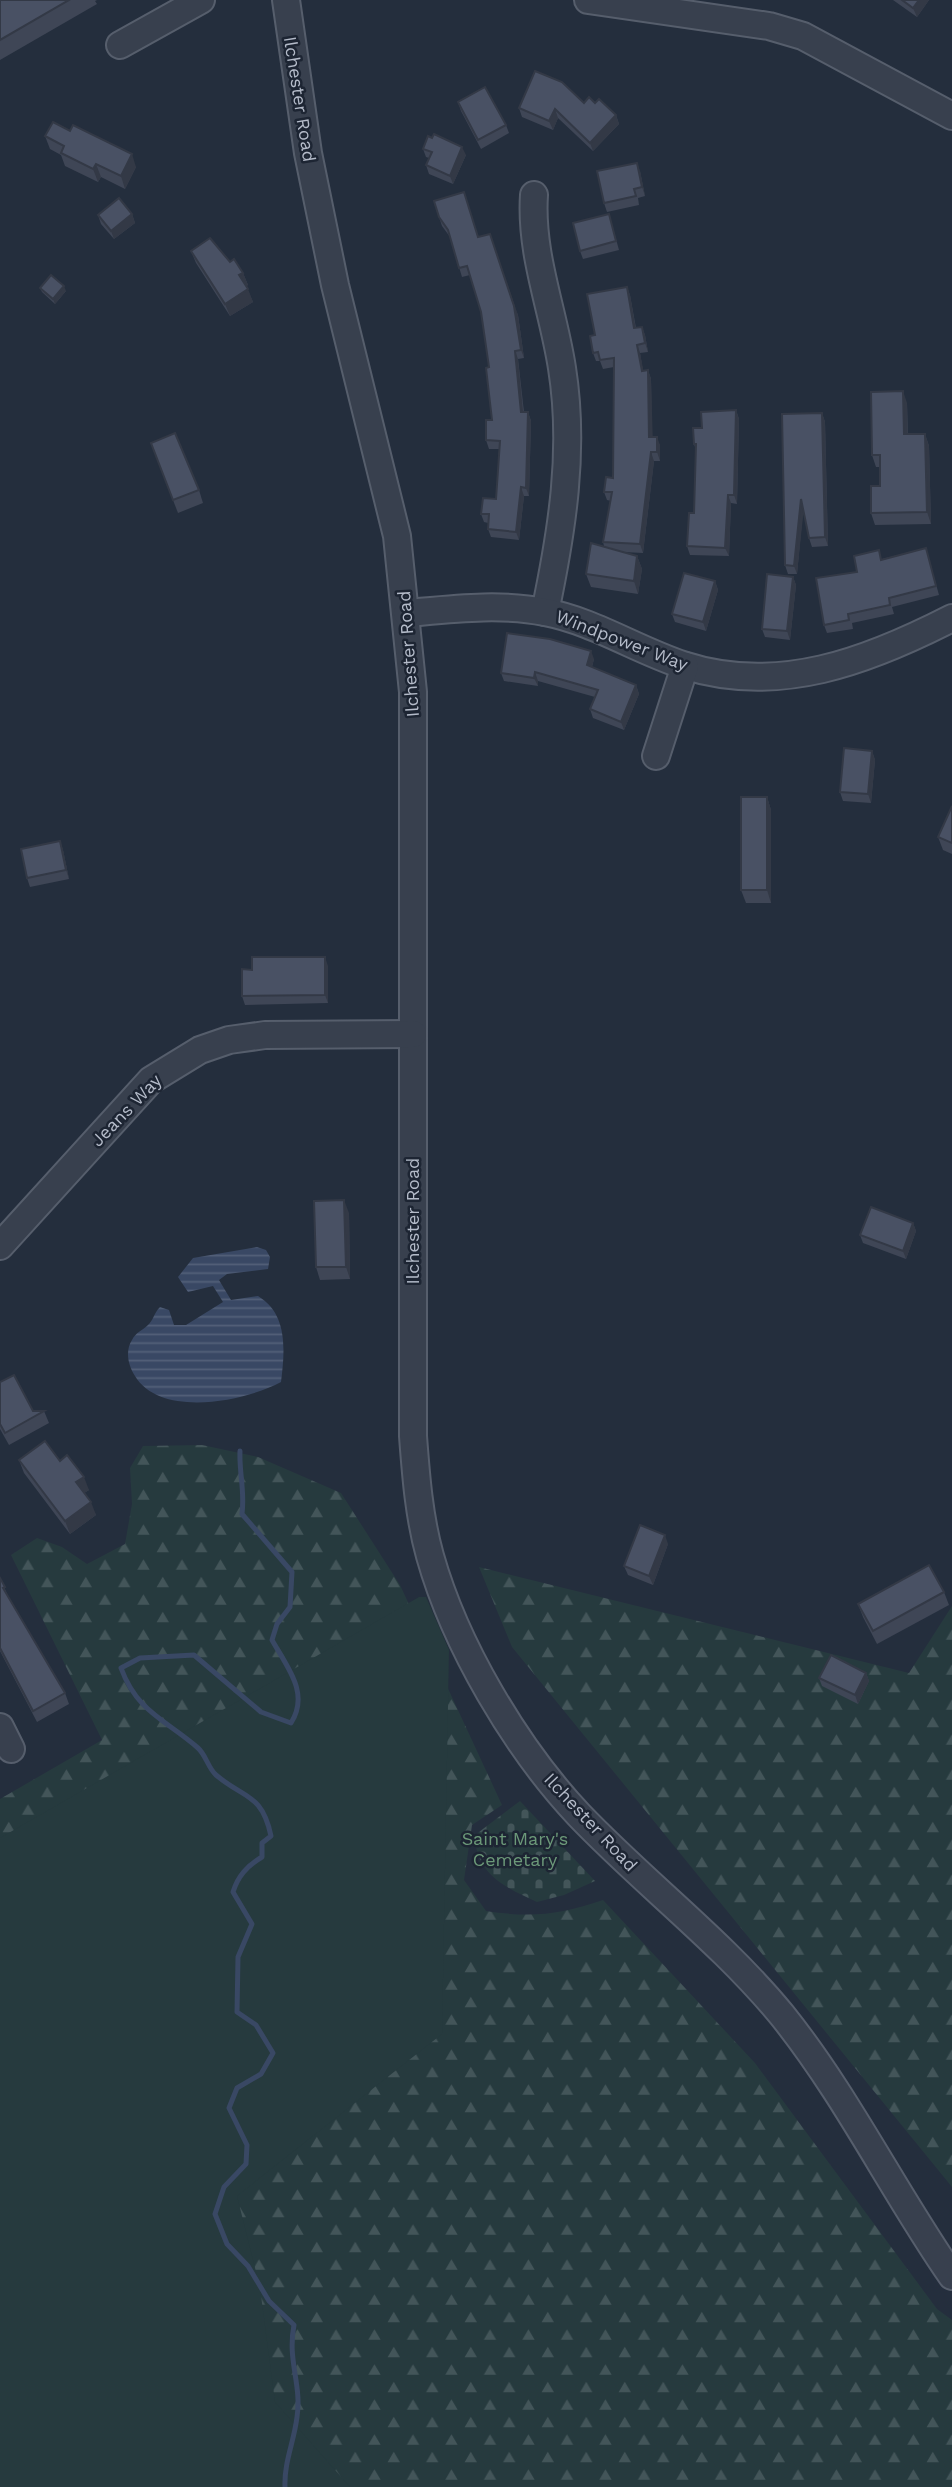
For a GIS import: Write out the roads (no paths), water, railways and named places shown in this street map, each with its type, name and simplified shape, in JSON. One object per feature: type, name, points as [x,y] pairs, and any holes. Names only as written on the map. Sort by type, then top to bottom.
[{"type":"street","points":[[120,45],[201,0]]},
{"type":"street","name":"Ilchester Road","points":[[286,0],[308,153],[335,285],[397,536],[407,613],[413,692],[413,1436],[418,1499],[430,1556],[448,1606],[491,1690],[535,1761],[578,1813],[780,2013],[841,2098],[952,2276]]},
{"type":"street","points":[[588,0],[769,26],[803,36],[949,107]]},
{"type":"street","points":[[534,195],[534,242],[552,310],[563,370],[568,426],[560,540],[545,612]]},
{"type":"street","name":"Windpower Way","points":[[407,613],[502,608],[545,612],[685,666],[745,676],[812,674],[867,658],[952,618]]},
{"type":"street","points":[[656,756],[685,666]]},
{"type":"street","name":"Jeans Way","points":[[0,1246],[151,1080],[200,1050],[229,1040],[265,1035],[413,1034]]},
{"type":"water","points":[[257,1247],[266,1250],[270,1257],[268,1269],[227,1274],[219,1280],[231,1300],[258,1296],[275,1313],[280,1323],[283,1345],[281,1382],[246,1395],[204,1402],[182,1402],[147,1389],[135,1376],[129,1363],[128,1353],[135,1335],[150,1323],[160,1307],[169,1310],[174,1325],[186,1325],[223,1302],[213,1286],[188,1292],[178,1277],[193,1258]]},
{"type":"waterway","points":[[240,1451],[242,1514],[292,1572],[290,1607],[277,1624],[272,1640],[290,1670],[297,1691],[296,1712],[291,1723],[261,1712],[194,1655],[140,1658],[121,1668],[135,1695],[144,1705],[198,1748],[216,1775],[257,1804],[263,1812],[271,1836],[262,1843],[262,1857],[244,1872],[233,1892],[252,1924],[238,1957],[237,2012],[256,2025],[273,2053],[261,2074],[237,2088],[229,2108],[247,2145],[246,2164],[224,2187],[215,2214],[227,2244],[248,2266],[269,2301],[294,2325],[292,2350],[298,2405],[285,2487]]},
{"type":"park label","name":"Saint Mary's Cemetary","points":[[515,1848]]}]
